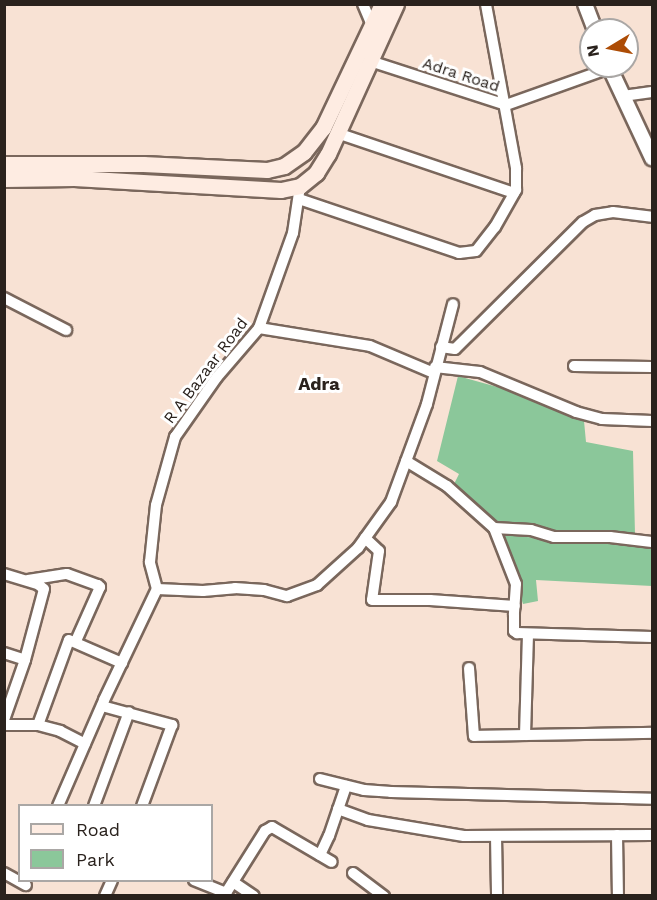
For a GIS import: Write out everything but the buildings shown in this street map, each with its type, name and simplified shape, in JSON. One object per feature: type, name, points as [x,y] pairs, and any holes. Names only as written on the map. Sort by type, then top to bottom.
[{"type":"main road","points":[[4,164],[143,164],[267,170],[284,166],[304,152],[318,135],[382,4]]},
{"type":"main road","points":[[4,179],[74,178],[300,192],[316,173],[337,133],[396,4]]},
{"type":"street","points":[[363,4],[372,25]]},
{"type":"street","points":[[300,192],[459,253],[476,251],[495,227],[514,194],[516,168],[486,4]]},
{"type":"street","name":"Adra Road","points":[[370,61],[506,105],[579,78]]},
{"type":"street","points":[[614,78],[652,158]]},
{"type":"street","points":[[623,96],[652,92]]},
{"type":"street","points":[[337,133],[514,194]]},
{"type":"street","name":"R A Bazaar Road","points":[[157,589],[150,562],[156,504],[175,437],[217,377],[259,328],[294,232],[300,192]]},
{"type":"street","points":[[441,347],[455,349],[583,222],[595,215],[613,212],[652,217]]},
{"type":"street","points":[[4,298],[66,330]]},
{"type":"street","points":[[59,804],[157,589],[203,591],[235,588],[264,590],[287,596],[317,585],[358,548],[391,502],[427,404],[453,304]]},
{"type":"street","points":[[259,328],[370,346],[434,370],[480,372],[576,412],[602,419],[652,421]]},
{"type":"street","points":[[574,366],[652,367]]},
{"type":"street","points":[[406,461],[447,486],[494,528],[516,584],[514,630],[517,633],[652,637]]},
{"type":"street","points":[[494,528],[531,530],[554,537],[610,537],[652,542]]},
{"type":"street","points":[[365,538],[379,551],[372,600],[430,600],[515,606]]},
{"type":"street","points":[[4,574],[44,589],[25,660],[4,720]]},
{"type":"street","points":[[25,580],[67,574],[98,585],[75,641]]},
{"type":"street","points":[[525,735],[528,634]]},
{"type":"street","points":[[38,725],[69,640],[122,663]]},
{"type":"street","points":[[4,653],[25,660]]},
{"type":"street","points":[[469,668],[474,736],[652,733]]},
{"type":"street","points":[[102,706],[172,725],[143,804]]},
{"type":"street","points":[[95,804],[129,712]]},
{"type":"street","points":[[4,725],[38,725],[60,731],[85,744]]},
{"type":"street","points":[[320,779],[346,786],[412,793],[652,799]]},
{"type":"street","points":[[320,855],[346,786]]},
{"type":"street","points":[[338,809],[379,822],[464,836],[652,835]]},
{"type":"street","points":[[198,882],[225,894],[265,831],[272,827],[333,862]]},
{"type":"street","points":[[617,835],[618,896]]},
{"type":"street","points":[[496,836],[497,896]]},
{"type":"street","points":[[4,873],[25,887]]},
{"type":"street","points":[[353,873],[384,896]]},
{"type":"street","points":[[105,896],[111,882]]},
{"type":"street","points":[[233,882],[254,896]]},
{"type":"green space","points":[[458,376],[501,388],[584,421],[586,442],[633,451],[635,534],[554,534],[493,523],[453,486],[459,474],[437,461]]},
{"type":"green space","points":[[501,535],[652,547],[652,586],[536,580],[538,601],[523,604]]},
{"type":"district","name":"Adra","points":[[319,384]]}]
